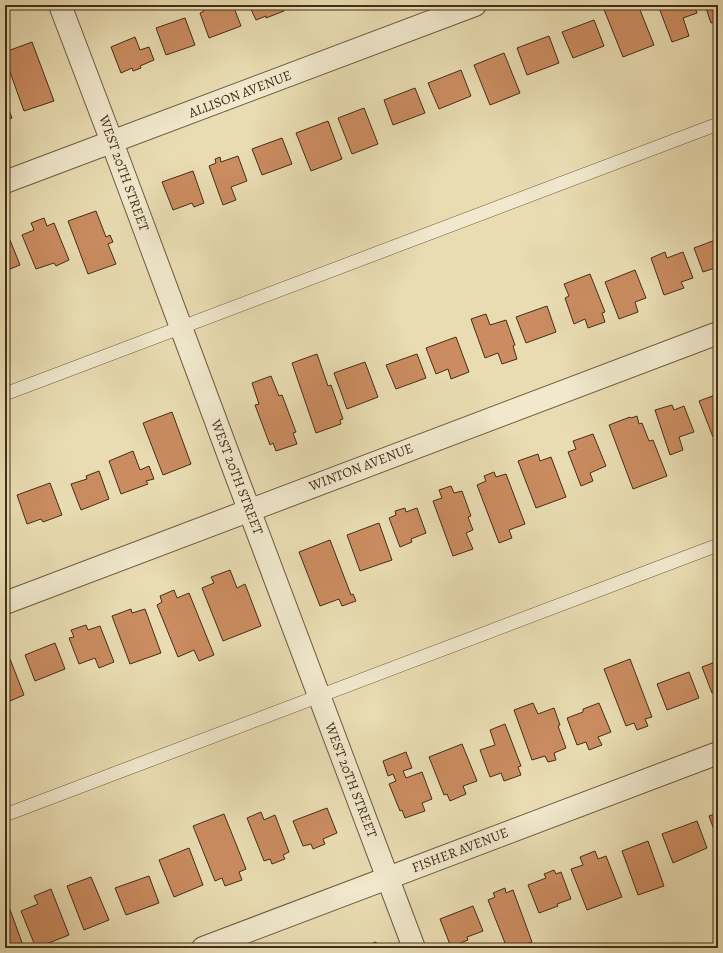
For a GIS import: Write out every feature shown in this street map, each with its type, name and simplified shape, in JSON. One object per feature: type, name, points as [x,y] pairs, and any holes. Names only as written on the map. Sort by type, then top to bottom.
[{"type":"street","name":"WEST 20TH STREET","points":[[60,5],[414,948]]},
{"type":"street","name":"ALLISON AVENUE","points":[[5,182],[475,5]]},
{"type":"street","name":"WINTON AVENUE","points":[[5,603],[718,333]]},
{"type":"street","name":"FISHER AVENUE","points":[[203,948],[718,753]]},
{"type":"lane","points":[[5,394],[718,124]]},
{"type":"lane","points":[[5,815],[718,545]]},
{"type":"building","points":[[206,5],[213,5],[214,7],[221,5],[233,5],[241,26],[209,38],[200,13],[204,11],[202,7]]},
{"type":"building","points":[[249,5],[282,5],[284,11],[256,20]]},
{"type":"building","points":[[609,5],[638,5],[654,45],[623,57],[603,7]]},
{"type":"building","points":[[658,5],[694,5],[697,13],[683,18],[689,36],[672,42]]},
{"type":"building","points":[[705,5],[718,5],[718,21],[711,23]]},
{"type":"building","points":[[185,18],[195,45],[166,55],[156,28]]},
{"type":"building","points":[[594,20],[604,46],[573,58],[562,32]]},
{"type":"building","points":[[549,36],[559,63],[527,75],[517,48]]},
{"type":"building","points":[[135,37],[140,50],[149,47],[154,60],[140,66],[141,68],[133,71],[132,68],[121,73],[111,47]]},
{"type":"building","points":[[32,42],[54,101],[24,111],[5,58],[5,52]]},
{"type":"building","points":[[504,53],[520,93],[490,105],[474,65]]},
{"type":"building","points":[[461,70],[471,96],[439,109],[428,83]]},
{"type":"building","points":[[415,88],[425,113],[393,125],[384,100]]},
{"type":"building","points":[[5,100],[12,118],[5,120]]},
{"type":"building","points":[[364,108],[378,144],[352,154],[338,118]]},
{"type":"building","points":[[328,121],[342,159],[311,171],[296,133]]},
{"type":"building","points":[[282,138],[292,164],[262,175],[252,149]]},
{"type":"building","points":[[238,156],[247,181],[231,187],[236,200],[223,205],[209,166],[216,163],[215,159],[220,157],[221,162]]},
{"type":"building","points":[[193,171],[204,203],[194,207],[192,203],[173,210],[162,182]]},
{"type":"building","points":[[96,211],[106,237],[110,235],[113,242],[108,244],[116,264],[88,274],[68,221]]},
{"type":"building","points":[[44,218],[47,226],[54,223],[69,260],[56,266],[54,263],[36,269],[22,235],[34,230],[31,223]]},
{"type":"building","points":[[718,239],[718,267],[703,272],[694,248]]},
{"type":"building","points":[[10,240],[20,265],[5,271],[5,242]]},
{"type":"building","points":[[665,252],[667,258],[683,252],[693,278],[681,282],[684,288],[664,295],[651,258]]},
{"type":"building","points":[[635,270],[646,298],[635,302],[638,312],[619,319],[605,282]]},
{"type":"building","points":[[590,274],[605,312],[602,313],[605,322],[588,328],[585,319],[574,324],[565,298],[569,296],[564,284]]},
{"type":"building","points":[[547,306],[556,332],[526,343],[516,317]]},
{"type":"building","points":[[486,314],[490,325],[506,320],[515,345],[513,346],[517,359],[502,364],[498,353],[485,358],[471,319]]},
{"type":"building","points":[[456,337],[469,372],[451,379],[448,369],[436,374],[426,348]]},
{"type":"building","points":[[317,354],[328,386],[331,385],[343,419],[340,420],[341,424],[316,433],[292,363]]},
{"type":"building","points":[[417,354],[426,378],[396,389],[386,365]]},
{"type":"building","points":[[365,362],[378,397],[347,409],[334,373]]},
{"type":"building","points":[[271,376],[279,396],[282,395],[296,432],[293,433],[297,444],[276,451],[273,443],[270,445],[255,405],[259,404],[252,383]]},
{"type":"building","points":[[718,394],[718,435],[713,437],[699,401]]},
{"type":"building","points":[[672,405],[674,410],[684,406],[694,432],[679,437],[683,450],[670,455],[655,410]]},
{"type":"building","points":[[172,412],[191,464],[163,475],[143,423]]},
{"type":"building","points":[[637,416],[639,424],[642,423],[649,441],[653,440],[667,476],[633,489],[609,425]]},
{"type":"building","points":[[593,434],[606,466],[590,473],[593,481],[581,486],[568,452],[576,449],[573,441]]},
{"type":"building","points":[[133,451],[140,470],[149,466],[154,479],[146,481],[148,484],[121,494],[109,461]]},
{"type":"building","points":[[538,454],[540,461],[551,457],[566,497],[536,508],[518,461]]},
{"type":"building","points":[[99,471],[109,499],[81,510],[71,484],[87,479],[86,476]]},
{"type":"building","points":[[494,472],[496,477],[506,474],[525,524],[509,530],[512,538],[499,543],[477,485],[486,481],[484,476]]},
{"type":"building","points":[[50,483],[62,515],[43,522],[41,519],[27,524],[17,495]]},
{"type":"building","points":[[451,486],[454,493],[462,491],[471,516],[468,517],[473,530],[466,533],[473,549],[453,556],[433,501],[442,498],[439,490]]},
{"type":"building","points":[[405,508],[406,512],[417,508],[426,533],[411,539],[412,542],[400,547],[389,518],[396,515],[395,511]]},
{"type":"building","points":[[379,523],[392,560],[360,571],[347,535]]},
{"type":"building","points":[[330,540],[351,595],[353,594],[356,601],[342,606],[339,599],[320,606],[299,552]]},
{"type":"building","points":[[230,570],[237,588],[245,584],[261,626],[223,641],[202,588],[214,583],[211,577]]},
{"type":"building","points":[[174,590],[177,598],[189,593],[214,655],[199,661],[194,650],[178,657],[157,605],[162,602],[160,596]]},
{"type":"building","points":[[131,609],[132,613],[145,609],[161,653],[130,664],[112,616]]},
{"type":"building","points":[[86,625],[88,630],[100,626],[114,662],[99,668],[95,658],[79,664],[69,638],[74,637],[71,630]]},
{"type":"building","points":[[55,643],[65,669],[35,681],[25,655]]},
{"type":"building","points":[[10,659],[24,695],[10,701],[5,692],[5,661]]},
{"type":"building","points":[[630,659],[652,717],[645,719],[648,726],[637,730],[634,723],[626,726],[604,669]]},
{"type":"building","points":[[718,661],[718,695],[716,691],[712,693],[702,667]]},
{"type":"building","points":[[689,672],[699,698],[667,710],[657,684]]},
{"type":"building","points":[[533,703],[538,714],[554,708],[560,725],[558,726],[566,748],[554,753],[556,760],[548,762],[545,756],[532,760],[514,710]]},
{"type":"building","points":[[599,703],[611,732],[598,737],[602,745],[589,750],[586,742],[577,745],[567,718],[583,712],[583,709]]},
{"type":"building","points":[[505,724],[521,766],[518,767],[521,775],[504,781],[501,773],[490,777],[480,750],[495,745],[490,730]]},
{"type":"building","points":[[462,744],[477,781],[463,786],[466,794],[450,801],[447,794],[444,795],[429,757]]},
{"type":"building","points":[[406,752],[412,768],[403,771],[406,778],[422,772],[432,799],[422,803],[425,811],[405,818],[402,810],[400,811],[389,784],[396,781],[393,774],[388,776],[383,761]]},
{"type":"building","points":[[327,808],[337,833],[323,839],[325,844],[313,849],[311,844],[303,846],[293,821]]},
{"type":"building","points":[[261,812],[264,820],[275,815],[289,852],[283,855],[285,859],[272,864],[270,859],[264,861],[247,818]]},
{"type":"building","points":[[718,813],[718,841],[709,816]]},
{"type":"building","points":[[224,814],[246,869],[239,872],[242,880],[225,886],[222,878],[215,881],[193,826]]},
{"type":"building","points":[[697,821],[707,848],[673,863],[662,834]]},
{"type":"building","points":[[648,841],[664,886],[638,895],[622,851]]},
{"type":"building","points":[[189,848],[203,885],[174,897],[159,860]]},
{"type":"building","points":[[595,851],[598,859],[606,856],[622,897],[587,910],[571,869],[583,865],[580,857]]},
{"type":"building","points":[[554,870],[556,874],[561,872],[571,899],[557,904],[558,906],[539,913],[528,885],[546,878],[544,874]]},
{"type":"building","points":[[149,876],[159,903],[126,915],[115,888]]},
{"type":"building","points":[[91,877],[109,920],[84,930],[67,886]]},
{"type":"building","points":[[505,888],[506,893],[513,890],[532,942],[515,948],[507,948],[488,900],[495,897],[493,893]]},
{"type":"building","points":[[51,889],[69,935],[36,948],[21,911],[38,904],[34,896]]},
{"type":"building","points":[[5,896],[24,948],[5,948]]},
{"type":"building","points":[[473,906],[483,931],[467,937],[468,940],[451,947],[440,919]]},
{"type":"building","points":[[376,942],[378,948],[359,948]]}]
